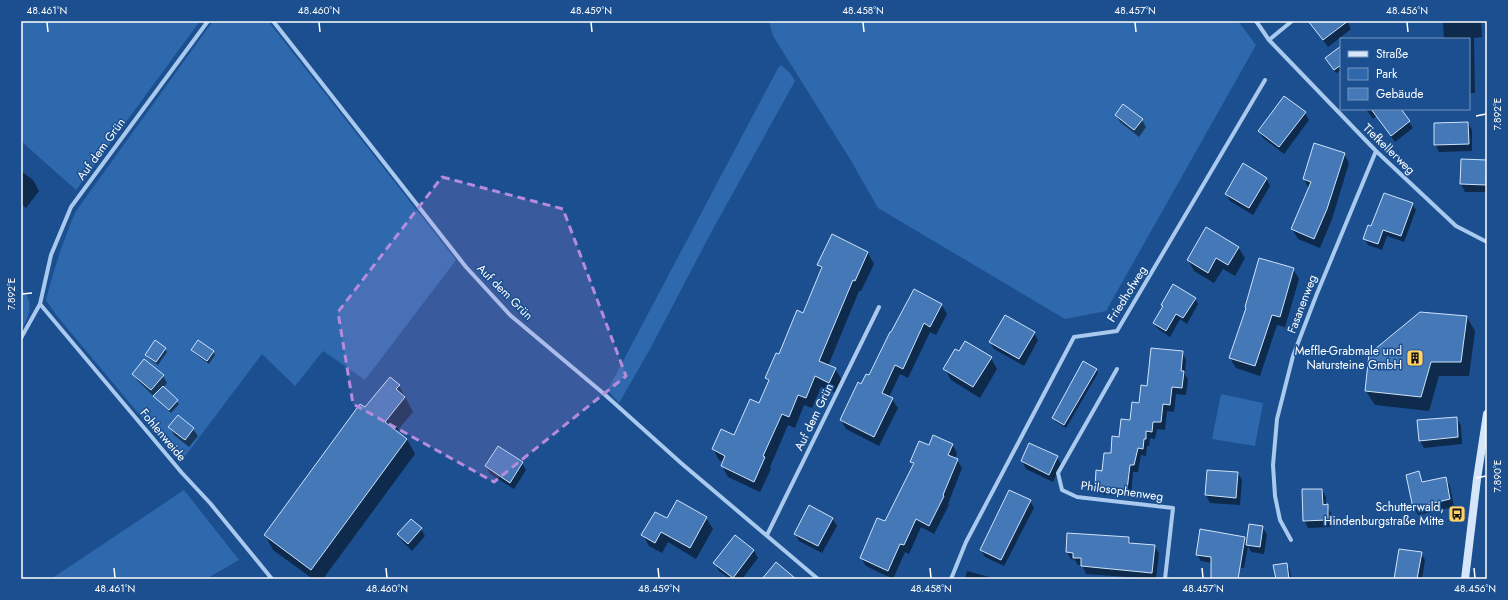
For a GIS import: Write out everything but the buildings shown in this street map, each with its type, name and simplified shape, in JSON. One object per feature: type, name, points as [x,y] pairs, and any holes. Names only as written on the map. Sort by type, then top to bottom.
[{"type":"street","name":"Auf dem Grün","points":[[21,338],[40,304],[51,255],[71,208],[208,21]]},
{"type":"street","name":"Auf dem Grün","points":[[273,21],[466,267],[510,315],[603,393],[681,463],[818,579]]},
{"type":"street","name":"Tiefkellerweg","points":[[1256,21],[1269,40],[1376,151],[1456,226],[1487,242]]},
{"type":"street","points":[[1269,40],[1292,21]]},
{"type":"street","name":"Friedhofweg","points":[[951,579],[966,542],[1074,336],[1117,331],[1265,80]]},
{"type":"street","name":"Fasanenweg","points":[[1291,540],[1280,520],[1275,496],[1273,465],[1277,419],[1293,356],[1376,151]]},
{"type":"street","name":"Fohlenweide","points":[[40,304],[182,473],[210,503],[272,579]]},
{"type":"street","name":"Auf dem Grün","points":[[767,535],[879,307]]},
{"type":"street","name":"Philosophenweg","points":[[1117,369],[1058,473],[1062,490],[1077,497],[1173,508],[1165,579]]},
{"type":"street","points":[[1465,579],[1477,479],[1487,414]]},
{"type":"highlighted area","points":[[442,177],[563,209],[626,376],[494,482],[353,404],[338,312]]},
{"type":"green space","points":[[21,21],[200,21],[76,190],[21,141]]},
{"type":"green space","points":[[213,21],[268,21],[456,260],[365,380],[323,351],[295,386],[262,354],[180,463],[57,316],[46,300],[59,255],[76,211]]},
{"type":"green space","points":[[769,21],[1238,21],[1256,45],[1106,311],[1065,319],[878,208],[850,159],[773,36]]},
{"type":"green space","points":[[781,65],[790,73],[795,81],[713,229],[649,351],[619,403],[609,392],[609,388],[778,68]]},
{"type":"green space","points":[[21,287],[28,298],[30,308],[27,319],[21,330]]},
{"type":"green space","points":[[1221,394],[1263,403],[1255,446],[1212,439]]},
{"type":"green space","points":[[184,490],[239,560],[206,579],[55,579],[54,577]]},
{"type":"place","name":"Meffle-Grabmale und Natursteine GmbH","points":[[1415,358]]},
{"type":"place","name":"Schutterwald, Hindenburgstraße Mitte","points":[[1457,514]]}]
